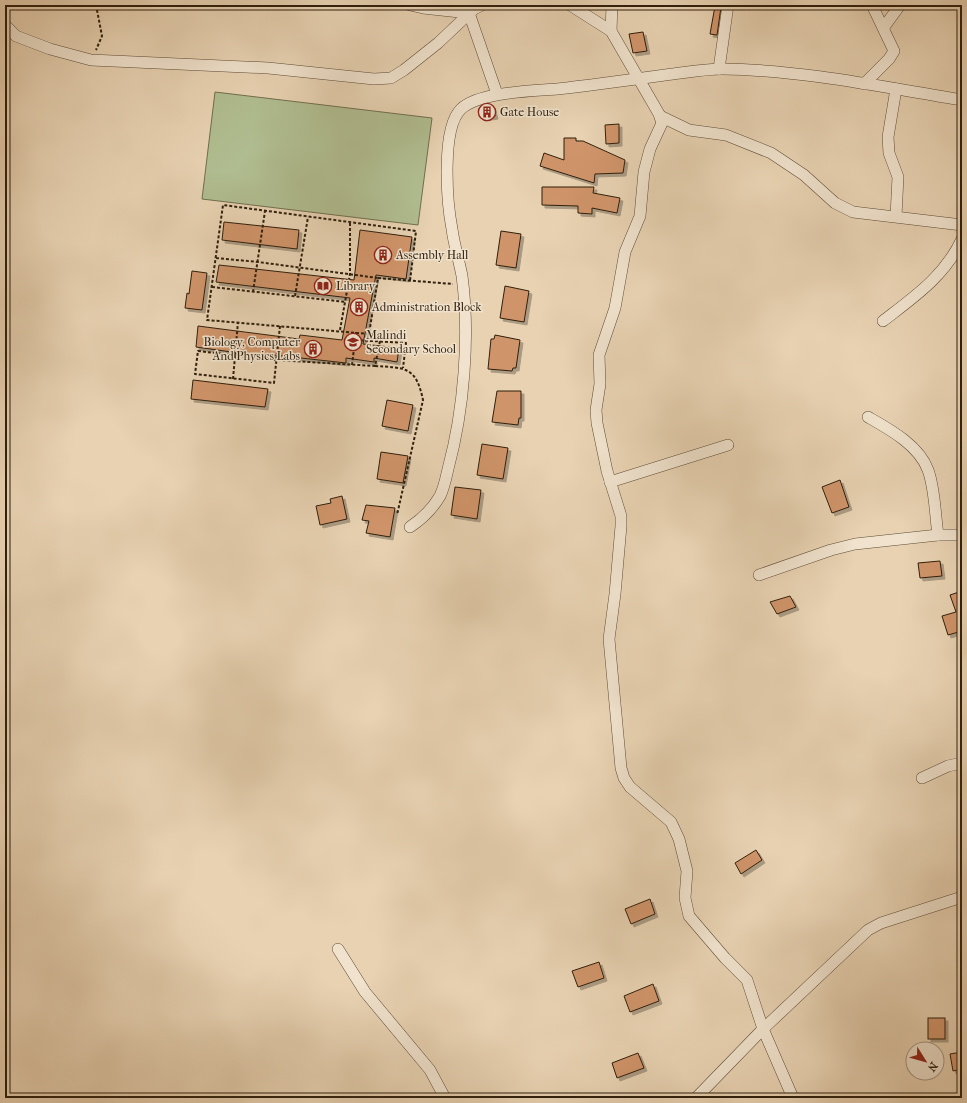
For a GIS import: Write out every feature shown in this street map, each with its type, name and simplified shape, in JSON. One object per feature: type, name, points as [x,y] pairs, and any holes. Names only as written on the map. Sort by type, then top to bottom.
[{"type":"street","points":[[410,5],[470,13]]},
{"type":"street","points":[[5,25],[16,36],[91,60],[261,68],[374,79],[396,76],[438,44],[470,13],[482,5]]},
{"type":"street","points":[[570,5],[611,30],[620,43],[637,79],[660,116],[661,126],[650,149],[644,172],[640,216],[625,252],[615,308],[599,355],[600,384],[596,410],[597,423],[610,482],[620,516],[621,526],[615,594],[609,639],[621,768],[624,778],[630,787],[671,822],[679,839],[687,871],[685,898],[689,916],[724,958],[747,980],[763,1029],[793,1098]]},
{"type":"street","points":[[611,30],[612,5]]},
{"type":"street","points":[[719,69],[728,5]]},
{"type":"street","points":[[864,84],[893,54],[894,50],[872,5]]},
{"type":"street","points":[[884,27],[900,5]]},
{"type":"street","points":[[470,13],[497,94]]},
{"type":"street","points":[[5,40],[16,36]]},
{"type":"street","points":[[410,527],[420,521],[441,495],[452,453],[463,385],[465,342],[462,285],[449,204],[448,139],[453,122],[460,109],[465,105],[497,94],[719,69],[795,73],[962,100]]},
{"type":"street","points":[[896,89],[888,137],[889,153],[898,177],[896,216]]},
{"type":"street","points":[[660,116],[689,130],[726,135],[771,153],[804,175],[845,209],[862,214],[896,216],[962,225]]},
{"type":"street","points":[[883,321],[906,304],[938,275],[953,256],[962,240]]},
{"type":"street","points":[[868,417],[897,434],[910,445],[927,468],[938,534]]},
{"type":"street","points":[[610,482],[728,445]]},
{"type":"street","points":[[759,575],[842,547],[938,534],[962,535]]},
{"type":"street","points":[[922,778],[948,766],[962,763]]},
{"type":"street","points":[[696,1098],[763,1029],[868,930],[881,922],[962,897]]},
{"type":"street","points":[[338,949],[368,995],[430,1070],[445,1098]]},
{"type":"path","points":[[91,60],[102,36],[96,5]]},
{"type":"path","points":[[378,278],[369,334],[340,330],[207,320],[223,205],[416,231],[410,281]]},
{"type":"path","points":[[253,292],[265,211]]},
{"type":"path","points":[[295,296],[308,216]]},
{"type":"path","points":[[340,330],[350,274],[350,222]]},
{"type":"path","points":[[216,258],[299,267],[378,278],[462,285]]},
{"type":"path","points":[[212,287],[346,302]]},
{"type":"path","points":[[233,379],[238,322]]},
{"type":"path","points":[[280,326],[276,360],[274,383],[195,374],[198,351],[276,360],[403,368],[415,378],[421,389],[423,400],[397,516]]},
{"type":"path","points":[[352,365],[356,332]]},
{"type":"path","points":[[355,340],[406,343],[403,368]]},
{"type":"path","points":[[375,366],[380,341]]},
{"type":"green space","points":[[215,92],[432,118],[418,225],[202,199]]},
{"type":"building","points":[[715,6],[721,7],[717,35],[710,34]]},
{"type":"building","points":[[643,32],[647,51],[633,53],[629,34]]},
{"type":"building","name":"Gate House","points":[[492,105],[495,116],[482,118],[480,107]]},
{"type":"building","points":[[619,124],[619,143],[606,144],[605,125]]},
{"type":"building","points":[[564,138],[576,138],[576,141],[583,141],[625,160],[623,173],[595,174],[594,183],[540,166],[544,153],[564,160]]},
{"type":"building","points":[[542,187],[594,187],[593,193],[620,198],[617,213],[592,208],[592,214],[578,213],[578,206],[542,205]]},
{"type":"building","points":[[224,222],[299,230],[297,249],[222,240]]},
{"type":"building","points":[[360,230],[412,237],[406,279],[376,275],[363,344],[399,348],[397,362],[374,358],[374,362],[346,358],[346,363],[274,355],[274,358],[196,347],[198,326],[299,339],[300,335],[342,340],[350,298],[216,282],[219,265],[354,280]]},
{"type":"building","points":[[501,231],[521,234],[516,268],[496,265]]},
{"type":"building","points":[[192,271],[207,273],[202,310],[185,308],[187,293],[189,294]]},
{"type":"building","points":[[505,286],[529,291],[524,322],[500,318]]},
{"type":"building","points":[[495,335],[520,340],[516,368],[513,368],[512,371],[488,369],[491,339],[494,339]]},
{"type":"building","points":[[193,380],[268,389],[265,407],[191,399]]},
{"type":"building","points":[[497,391],[521,391],[521,418],[519,418],[518,425],[492,422]]},
{"type":"building","points":[[387,400],[413,405],[408,431],[382,426]]},
{"type":"building","points":[[482,444],[508,448],[503,479],[477,475]]},
{"type":"building","points":[[381,452],[408,456],[403,483],[377,479]]},
{"type":"building","points":[[840,480],[849,507],[832,513],[822,487]]},
{"type":"building","points":[[455,487],[481,490],[477,519],[451,515]]},
{"type":"building","points":[[342,496],[347,519],[320,525],[316,506],[331,503],[330,499]]},
{"type":"building","points":[[366,505],[395,508],[390,537],[366,533],[369,521],[362,520]]},
{"type":"building","points":[[940,561],[942,576],[920,578],[918,563]]},
{"type":"building","points":[[962,591],[962,631],[948,635],[942,616],[956,612],[950,595]]},
{"type":"building","points":[[790,596],[796,607],[777,614],[770,602]]},
{"type":"building","points":[[756,850],[762,860],[741,874],[735,863]]},
{"type":"building","points":[[650,899],[655,914],[631,924],[625,909]]},
{"type":"building","points":[[599,962],[604,978],[578,987],[572,971]]},
{"type":"building","points":[[653,984],[659,1001],[630,1012],[624,996]]},
{"type":"building","points":[[928,1018],[945,1018],[945,1039],[928,1039]]},
{"type":"building","points":[[962,1052],[962,1069],[953,1071],[950,1054]]},
{"type":"building","points":[[638,1053],[644,1068],[617,1078],[612,1063]]},
{"type":"place","name":"Gate House","points":[[487,112]]},
{"type":"place","name":"Assembly Hall","points":[[383,255]]},
{"type":"place","name":"Library","points":[[323,286]]},
{"type":"place","name":"Administration Block","points":[[359,307]]},
{"type":"place","name":"Malindi Secondary School","points":[[353,342]]},
{"type":"place","name":"Biology, Computer And Physics Labs","points":[[313,349]]}]
